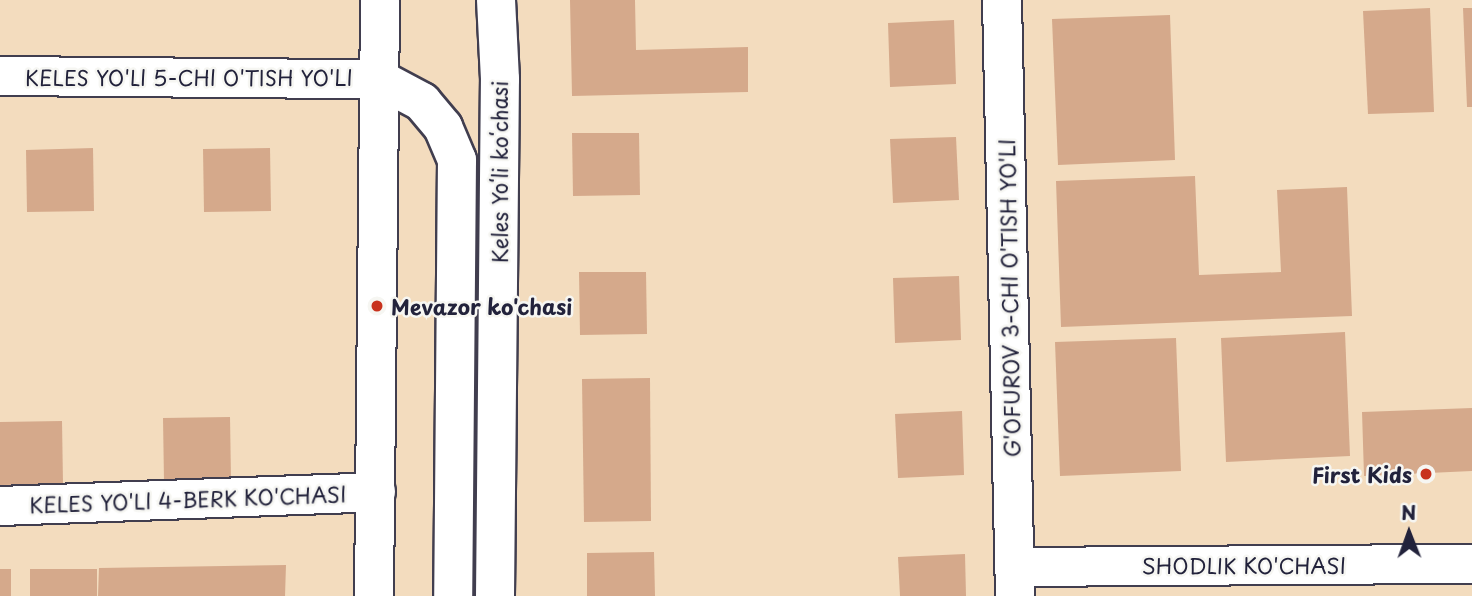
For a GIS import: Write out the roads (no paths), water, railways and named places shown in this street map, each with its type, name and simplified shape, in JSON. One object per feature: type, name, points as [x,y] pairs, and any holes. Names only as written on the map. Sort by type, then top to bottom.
[{"type":"main road","points":[[374,596],[380,0]]},
{"type":"main road","name":"Keles Yoʻli koʻchasi","points":[[495,596],[500,79],[496,0]]},
{"type":"main road","name":"G'OFUROV 3-CHI O'TISH YO'LI","points":[[1002,0],[1015,581]]},
{"type":"main road","name":"KELES YO'LI 5-CHI O'TISH YO'LI","points":[[0,76],[379,79]]},
{"type":"main road","points":[[379,79],[422,102],[443,127],[457,160],[453,596]]},
{"type":"main road","name":"KELES YO'LI 4-BERK KO'CHASI","points":[[0,506],[376,492]]},
{"type":"main road","name":"SHODLIK KO'CHASI","points":[[1015,581],[1472,564]]},
{"type":"place","name":"Mevazor ko'chasi","points":[[377,306]]},
{"type":"place","name":"First Kids","points":[[1426,474]]}]
